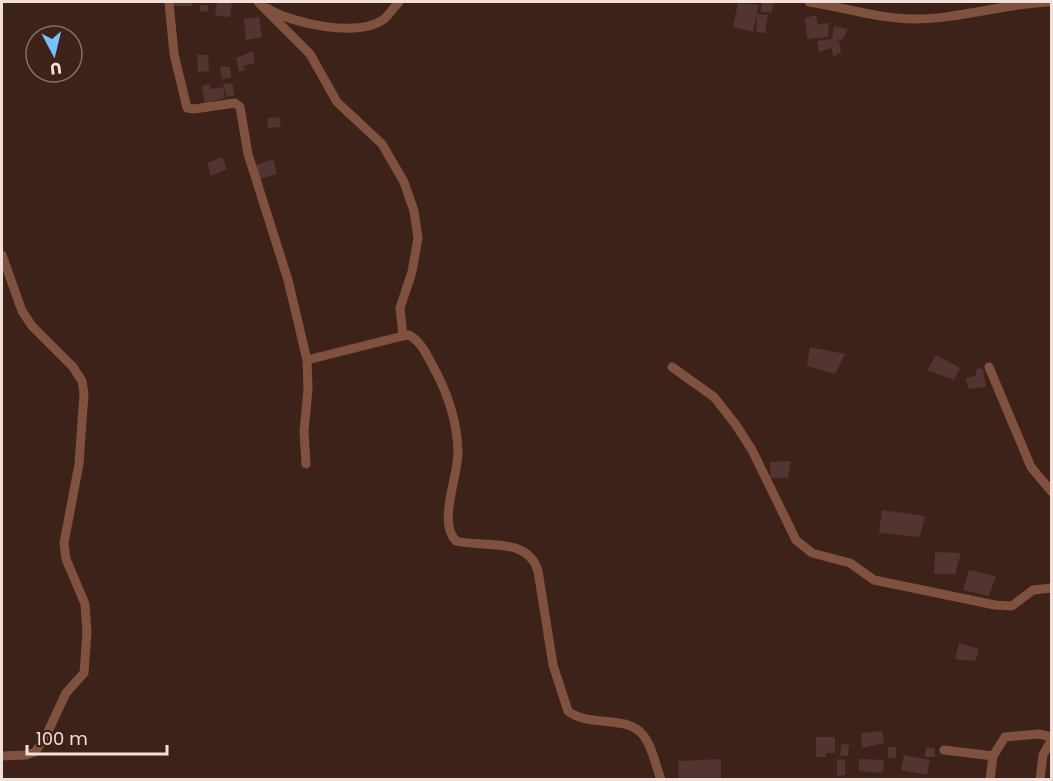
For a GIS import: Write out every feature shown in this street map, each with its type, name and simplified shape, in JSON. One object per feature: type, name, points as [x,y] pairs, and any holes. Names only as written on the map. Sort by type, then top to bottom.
[{"type":"street","points":[[169,2],[174,54],[187,108],[235,103],[240,107],[248,154],[288,280],[307,360],[309,389],[304,432],[306,464]]},
{"type":"street","points":[[258,2],[309,54],[337,102],[382,144],[404,182],[414,211],[418,238],[412,272],[400,308],[403,336]]},
{"type":"street","points":[[258,2],[272,11],[297,21],[345,28],[366,27],[384,19],[399,2]]},
{"type":"street","points":[[809,2],[914,19],[966,15],[1017,3],[1052,2]]},
{"type":"street","points":[[2,255],[22,311],[82,381],[79,464],[64,543],[66,559],[86,604],[87,632],[84,673],[66,693],[45,738],[35,752],[26,755],[2,756]]},
{"type":"street","points":[[307,360],[409,335],[421,344],[450,398],[458,453],[449,513],[450,534],[456,541],[489,543],[524,551],[534,558],[553,665],[568,711],[574,715],[605,723],[627,725],[639,731],[646,739],[661,780]]},
{"type":"street","points":[[672,367],[714,397],[736,425],[752,450],[796,540],[803,548],[850,563],[874,580],[996,605],[1012,606],[1033,590],[1052,588]]},
{"type":"street","points":[[989,367],[1031,467],[1052,492]]},
{"type":"street","points":[[990,780],[993,756],[1005,736],[1039,734],[1052,738],[1043,755],[1040,780]]},
{"type":"street","points":[[944,750],[993,756]]},
{"type":"building","points":[[174,2],[192,2],[192,6],[174,6]]},
{"type":"building","points":[[217,2],[232,2],[230,17],[215,16]]},
{"type":"building","points":[[762,2],[774,3],[771,13],[761,12]]},
{"type":"building","points":[[738,3],[759,5],[753,32],[733,27]]},
{"type":"building","points":[[200,5],[208,5],[208,12],[200,11]]},
{"type":"building","points":[[757,14],[768,15],[765,33],[756,32]]},
{"type":"building","points":[[816,15],[818,24],[829,23],[828,37],[807,39],[805,18]]},
{"type":"building","points":[[259,17],[262,37],[246,40],[244,19]]},
{"type":"building","points":[[834,26],[848,29],[843,39],[832,42],[839,41],[841,52],[833,57],[832,48],[819,52],[817,41],[832,39]]},
{"type":"building","points":[[253,51],[255,63],[243,66],[246,70],[239,72],[236,58]]},
{"type":"building","points":[[197,55],[208,55],[209,71],[198,72]]},
{"type":"building","points":[[220,67],[230,67],[231,78],[222,79]]},
{"type":"building","points":[[232,83],[235,95],[227,97],[223,84]]},
{"type":"building","points":[[209,84],[211,89],[223,87],[225,98],[205,103],[202,86]]},
{"type":"building","points":[[279,117],[281,127],[268,128],[267,118]]},
{"type":"building","points":[[222,157],[227,169],[211,176],[207,163]]},
{"type":"building","points":[[273,159],[277,174],[260,179],[256,165]]},
{"type":"building","points":[[810,347],[845,354],[835,374],[807,366]]},
{"type":"building","points":[[936,355],[960,368],[954,380],[927,370]]},
{"type":"building","points":[[977,368],[983,369],[986,387],[968,389],[966,378],[975,376]]},
{"type":"building","points":[[791,461],[788,478],[771,478],[770,462]]},
{"type":"building","points":[[882,510],[925,516],[920,537],[879,533]]},
{"type":"building","points":[[935,552],[961,553],[955,574],[934,574]]},
{"type":"building","points":[[969,570],[996,576],[989,596],[963,590]]},
{"type":"building","points":[[959,643],[979,649],[975,661],[955,659]]},
{"type":"building","points":[[882,731],[884,743],[862,748],[861,733]]},
{"type":"building","points":[[816,737],[835,737],[835,753],[826,753],[826,757],[816,757]]},
{"type":"building","points":[[841,744],[849,744],[848,756],[840,756]]},
{"type":"building","points":[[888,747],[896,747],[896,758],[888,758]]},
{"type":"building","points":[[926,747],[935,748],[935,757],[925,757]]},
{"type":"building","points":[[904,755],[930,760],[927,775],[901,770]]},
{"type":"building","points":[[721,759],[721,780],[679,780],[678,761]]},
{"type":"building","points":[[845,759],[845,775],[837,776],[837,760]]},
{"type":"building","points":[[859,759],[884,760],[883,773],[859,771]]}]
